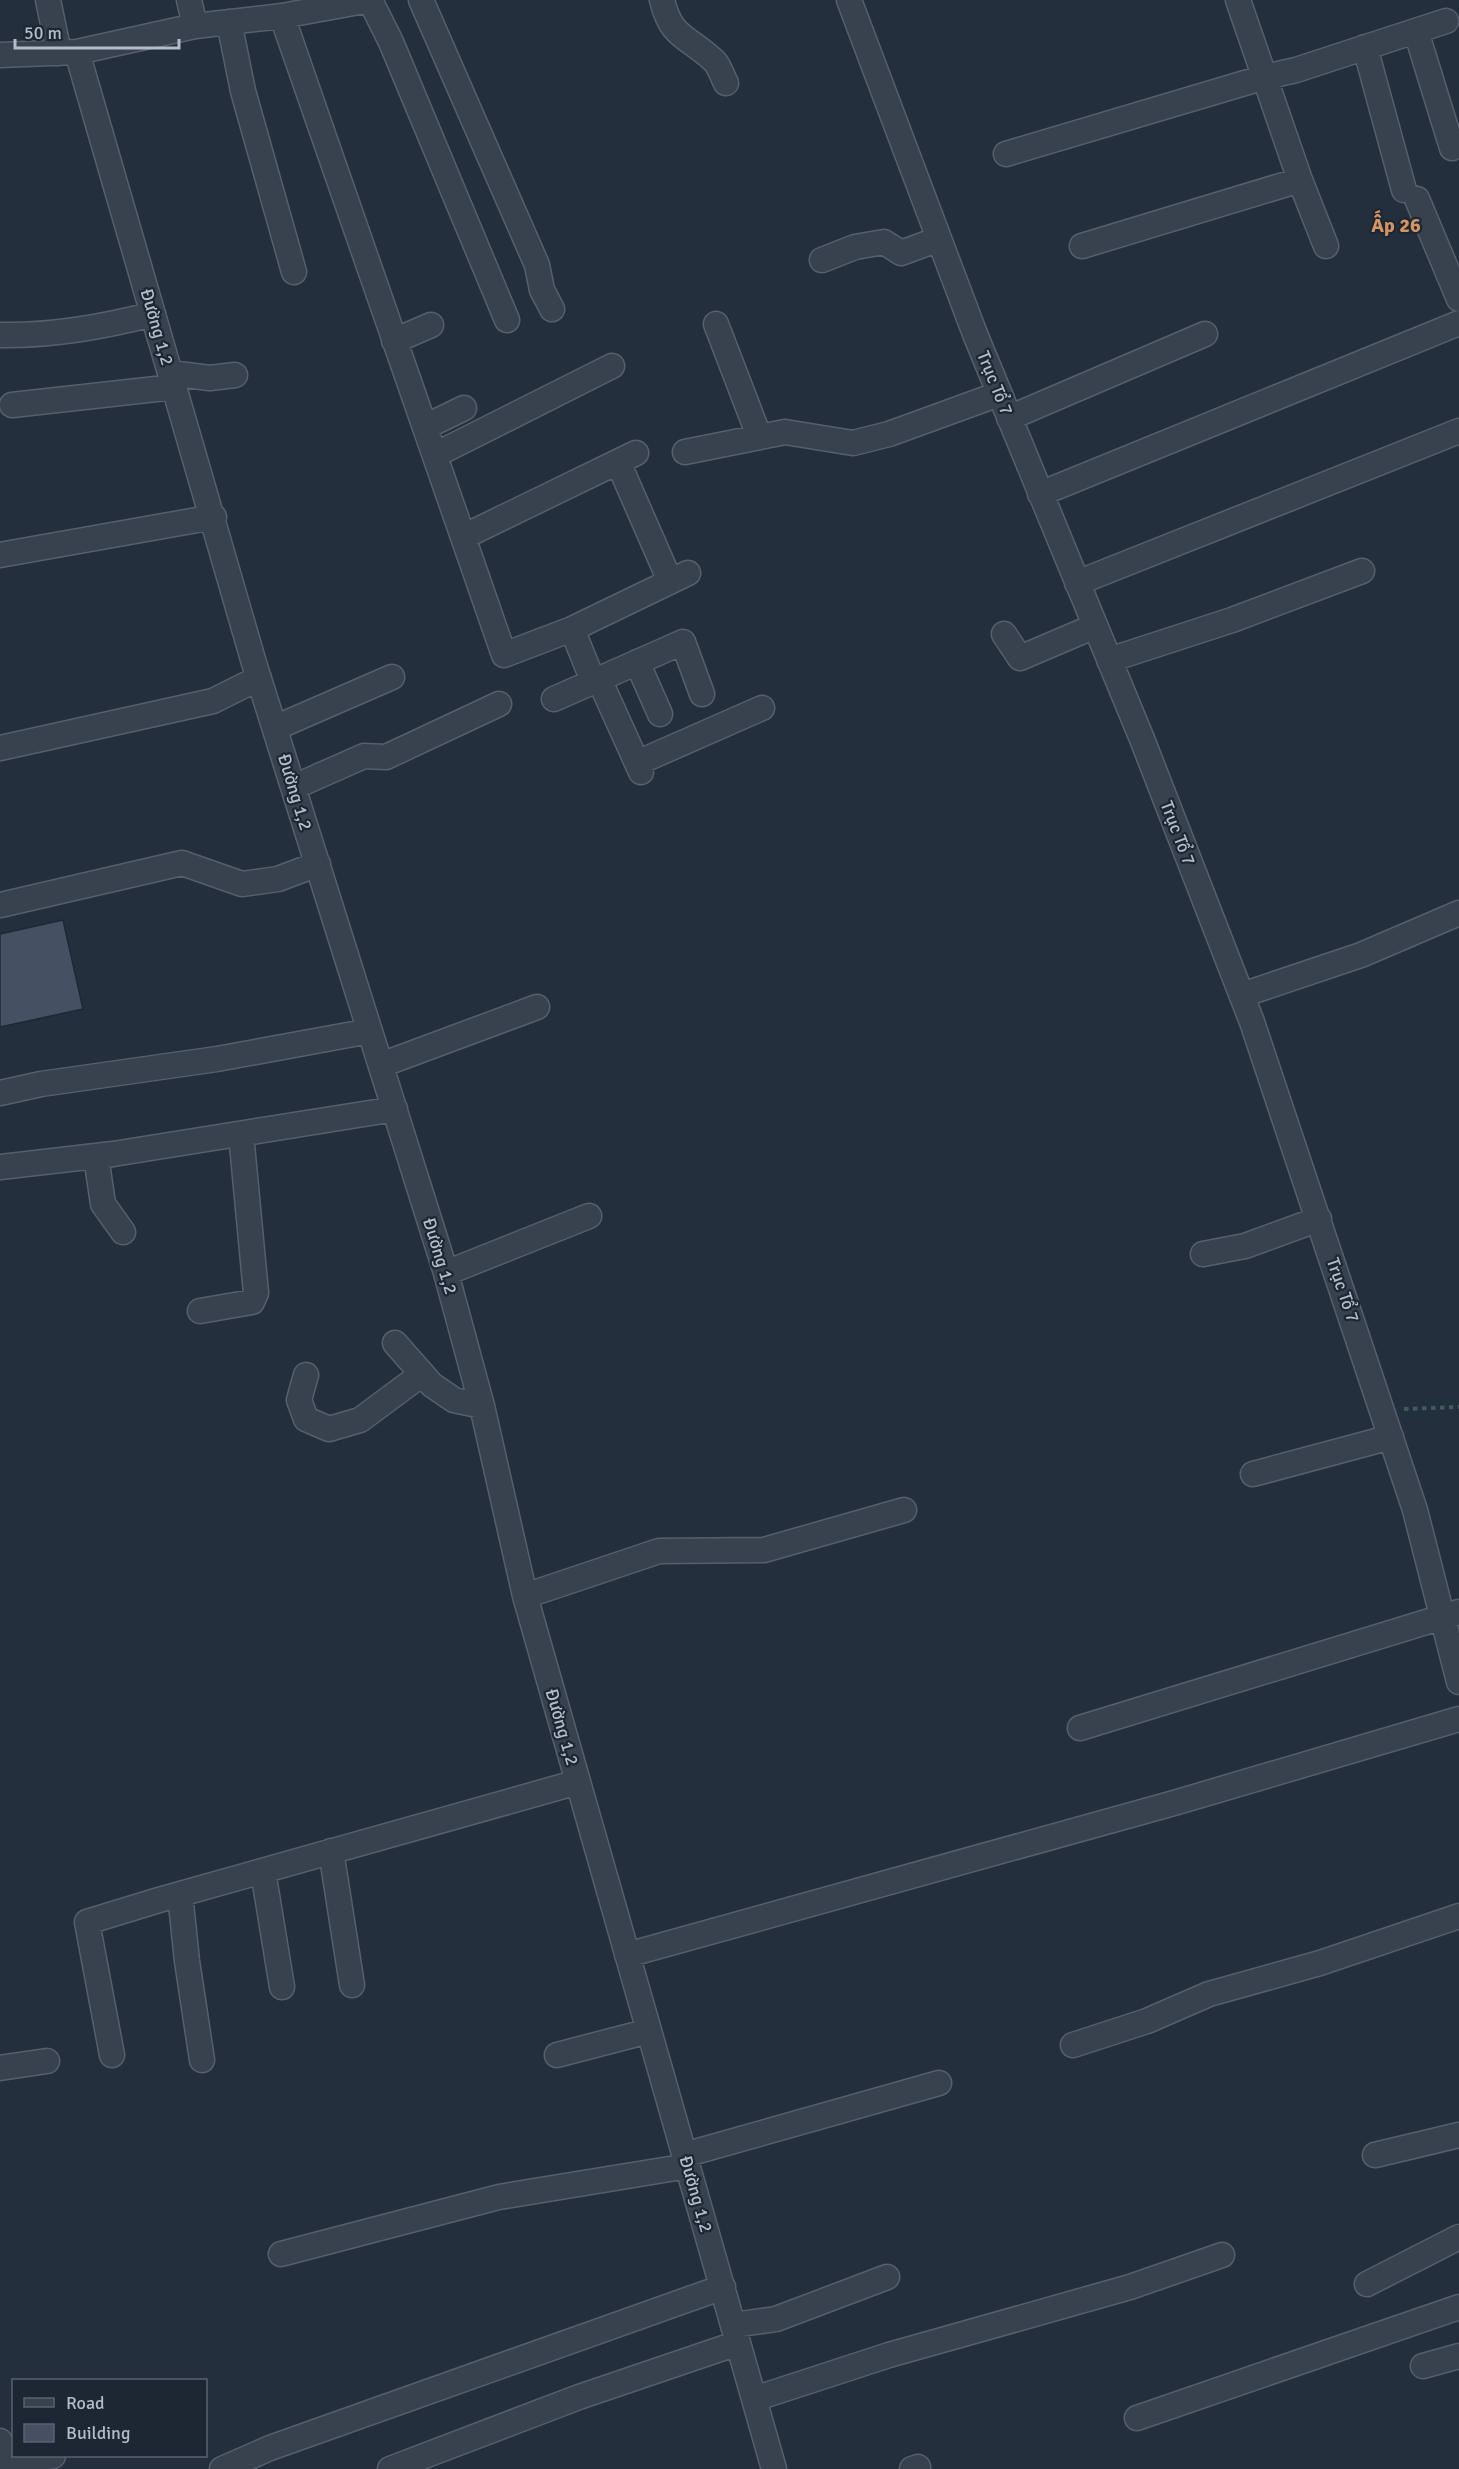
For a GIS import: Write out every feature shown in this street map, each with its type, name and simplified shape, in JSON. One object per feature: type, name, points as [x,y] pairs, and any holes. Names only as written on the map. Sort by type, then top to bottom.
[{"type":"street","name":"Đường 1,2","points":[[48,0],[68,53],[153,314],[214,517],[259,678],[446,1273],[482,1406],[525,1596],[774,2469]]},
{"type":"street","points":[[189,0],[195,26]]},
{"type":"street","points":[[0,55],[68,53],[195,26],[282,16],[309,5],[370,0],[391,42],[507,320]]},
{"type":"street","points":[[421,0],[533,255],[542,290],[552,309]]},
{"type":"street","points":[[662,0],[667,21],[688,43],[714,60],[726,83]]},
{"type":"street","name":"Trục Tổ 7","points":[[849,0],[999,394],[1109,660],[1242,995],[1450,1614],[1459,1682]]},
{"type":"street","points":[[1238,0],[1300,180],[1326,246]]},
{"type":"street","points":[[282,16],[394,341],[504,655],[572,629],[679,577],[627,458],[463,537]]},
{"type":"street","points":[[1006,154],[1264,77],[1296,70],[1446,21]]},
{"type":"street","points":[[230,22],[243,90],[294,272]]},
{"type":"street","points":[[1416,32],[1452,148]]},
{"type":"street","points":[[1365,47],[1411,194],[1459,300]]},
{"type":"street","points":[[1082,246],[1300,180]]},
{"type":"street","points":[[822,260],[855,247],[884,242],[901,254],[939,239]]},
{"type":"street","points":[[0,336],[28,336],[111,324],[153,314]]},
{"type":"street","points":[[1040,494],[1459,323]]},
{"type":"street","points":[[716,324],[759,436]]},
{"type":"street","points":[[394,341],[431,325]]},
{"type":"street","points":[[1009,418],[1205,334]]},
{"type":"street","points":[[435,455],[612,366]]},
{"type":"street","points":[[12,405],[172,380],[235,375]]},
{"type":"street","points":[[685,452],[785,432],[853,443],[889,434],[999,394]]},
{"type":"street","points":[[425,428],[464,408]]},
{"type":"street","points":[[1077,583],[1459,431]]},
{"type":"street","points":[[0,555],[214,517]]},
{"type":"street","points":[[1109,660],[1232,620],[1362,571]]},
{"type":"street","points":[[1004,634],[1020,658],[1095,627]]},
{"type":"street","points":[[572,629],[639,767],[762,708]]},
{"type":"street","points":[[554,699],[683,642],[702,694]]},
{"type":"street","points":[[637,662],[660,714]]},
{"type":"street","points":[[0,748],[213,701],[259,678]]},
{"type":"street","points":[[275,728],[392,678]]},
{"type":"street","points":[[294,787],[364,756],[386,757],[499,704]]},
{"type":"street","points":[[0,905],[182,863],[242,884],[278,879],[318,864]]},
{"type":"street","points":[[1242,995],[1361,955],[1459,913]]},
{"type":"street","points":[[381,1065],[537,1007]]},
{"type":"street","points":[[0,1093],[41,1084],[217,1059],[370,1031]]},
{"type":"street","points":[[0,1167],[96,1156],[395,1109]]},
{"type":"street","points":[[200,1311],[252,1302],[256,1293],[241,1134]]},
{"type":"street","points":[[96,1156],[103,1203],[123,1232]]},
{"type":"street","points":[[446,1273],[589,1216]]},
{"type":"street","points":[[1203,1254],[1245,1246],[1319,1219]]},
{"type":"street","points":[[395,1343],[422,1374],[454,1400],[482,1406]]},
{"type":"street","points":[[306,1375],[299,1400],[306,1419],[329,1429],[360,1420],[422,1374]]},
{"type":"street","points":[[1252,1474],[1391,1437]]},
{"type":"street","points":[[525,1596],[659,1551],[764,1550],[904,1510]]},
{"type":"street","points":[[1080,1728],[1450,1614]]},
{"type":"street","points":[[627,1955],[1174,1803],[1459,1719]]},
{"type":"street","points":[[112,2055],[87,1922],[578,1782]]},
{"type":"street","points":[[331,1851],[352,1985]]},
{"type":"street","points":[[263,1871],[282,1987]]},
{"type":"street","points":[[180,1894],[202,2060]]},
{"type":"street","points":[[1073,2045],[1147,2021],[1209,1994],[1320,1964],[1459,1916]]},
{"type":"street","points":[[557,2055],[649,2031]]},
{"type":"street","points":[[0,2068],[47,2061]]},
{"type":"street","points":[[280,2254],[499,2197],[686,2161],[939,2083]]},
{"type":"street","points":[[1375,2154],[1459,2135]]},
{"type":"street","points":[[1367,2283],[1459,2237]]},
{"type":"street","points":[[754,2399],[945,2339],[1130,2288],[1222,2255]]},
{"type":"street","points":[[390,2469],[887,2277]]},
{"type":"street","points":[[222,2469],[280,2444],[723,2287]]},
{"type":"street","points":[[1137,2418],[1459,2307]]},
{"type":"street","points":[[1423,2366],[1459,2356]]},
{"type":"street","points":[[0,2441],[8,2467],[49,2457]]},
{"type":"path","points":[[1382,1409],[1459,1407]]},
{"type":"building","points":[[63,920],[83,1009],[0,1027],[0,934]]},
{"type":"district","name":"Ấp 26","points":[[1396,225]]}]
